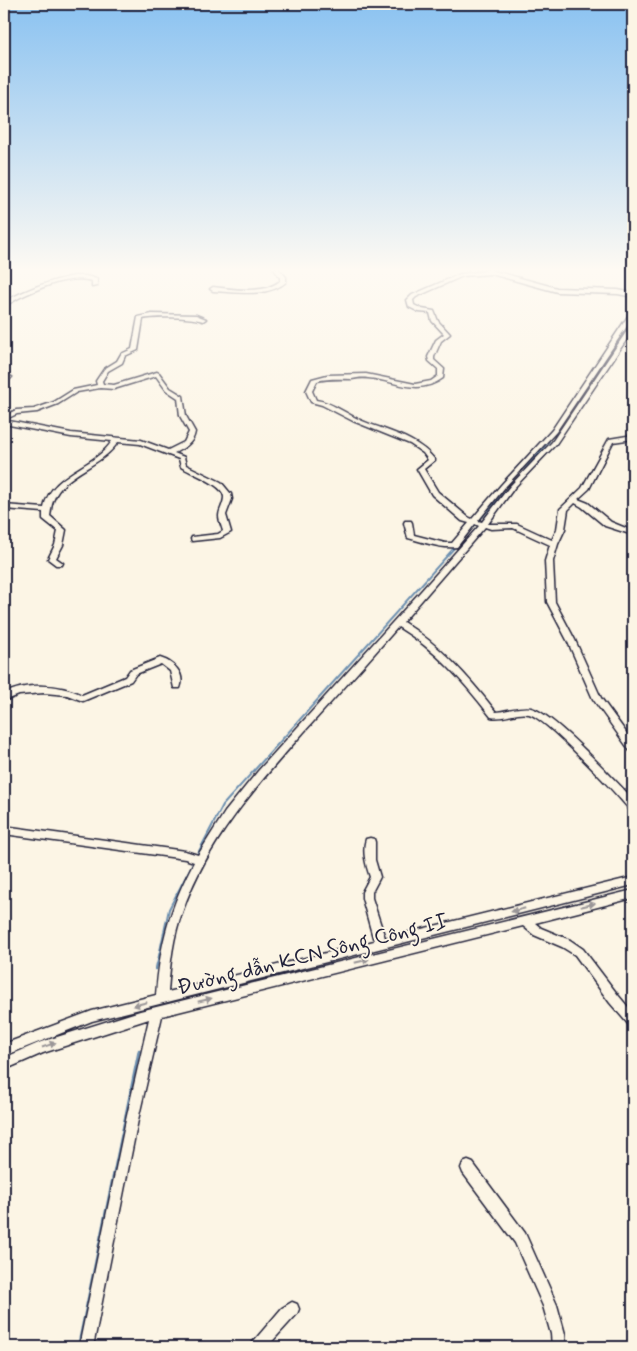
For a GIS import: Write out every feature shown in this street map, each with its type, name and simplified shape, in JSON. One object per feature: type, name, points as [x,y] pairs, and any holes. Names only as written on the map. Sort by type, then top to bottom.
[{"type":"street","points":[[100,386],[99,381],[106,370],[119,363],[123,355],[135,350],[138,332]]},
{"type":"street","points":[[445,332],[447,334],[439,340],[431,357],[431,360],[441,369],[441,377],[438,380],[428,384],[415,385],[366,375],[320,378],[313,380],[309,388],[313,399],[409,442],[425,452],[432,460],[420,469],[434,491],[462,517],[495,527],[514,526],[554,544]]},
{"type":"street","points":[[408,523],[411,536],[450,546],[454,545],[554,442],[621,332]]},
{"type":"street","points":[[576,403],[629,332]]},
{"type":"street","points":[[4,420],[16,412],[35,411],[56,402],[72,392],[100,386],[114,387],[157,374],[167,387],[181,397],[179,405],[185,426],[191,430],[192,436],[186,444],[168,453]]},
{"type":"street","points":[[4,420],[65,434],[141,442],[182,458],[183,466],[221,486],[228,493],[221,516],[227,532],[220,536],[195,539]]},
{"type":"street","points":[[633,437],[611,440],[583,492],[564,509],[561,530],[549,561],[553,609],[571,640],[597,699],[633,749]]},
{"type":"street","points":[[58,563],[52,559],[59,546],[62,530],[48,519],[46,510],[50,499],[62,482],[106,453],[116,440]]},
{"type":"street","points":[[574,500],[585,505],[608,524],[633,534]]},
{"type":"street","points":[[4,507],[46,510]]},
{"type":"street","points":[[162,998],[164,963],[172,922],[183,890],[199,859],[229,814],[261,774],[397,622],[477,523]]},
{"type":"street","points":[[397,622],[421,637],[444,656],[494,715],[526,711],[538,714],[586,756],[632,802]]},
{"type":"street","points":[[4,698],[9,695],[37,690],[67,692],[83,698],[128,679],[133,672],[156,662],[164,662],[174,672],[178,680],[177,686]]},
{"type":"street","points":[[4,830],[199,859]]},
{"type":"street","points":[[370,842],[370,860],[375,877],[367,892],[367,898],[380,944]]},
{"type":"street","name":"Đường dẫn KCN Sông Công II","points":[[4,1064],[41,1048],[85,1033],[157,1012],[526,920],[558,906],[633,881]]},
{"type":"street","name":"Đường dẫn KCN Sông Công II","points":[[4,1050],[92,1016],[162,998],[380,944],[558,906],[633,894]]},
{"type":"street","points":[[526,920],[534,930],[573,947],[579,952],[614,999],[633,1020]]},
{"type":"street","points":[[86,1347],[132,1120],[157,1012]]},
{"type":"street","points":[[468,1168],[520,1238],[550,1305],[558,1334],[559,1347]]},
{"type":"street","points":[[258,1347],[292,1309]]},
{"type":"waterway","points":[[547,443],[626,332]]},
{"type":"waterway","points":[[512,485],[549,441]]},
{"type":"waterway","points":[[197,855],[223,805],[508,488]]},
{"type":"waterway","points":[[157,965],[169,909],[194,861]]},
{"type":"waterway","points":[[156,969],[157,964]]},
{"type":"waterway","points":[[78,1347],[139,1050]]}]
